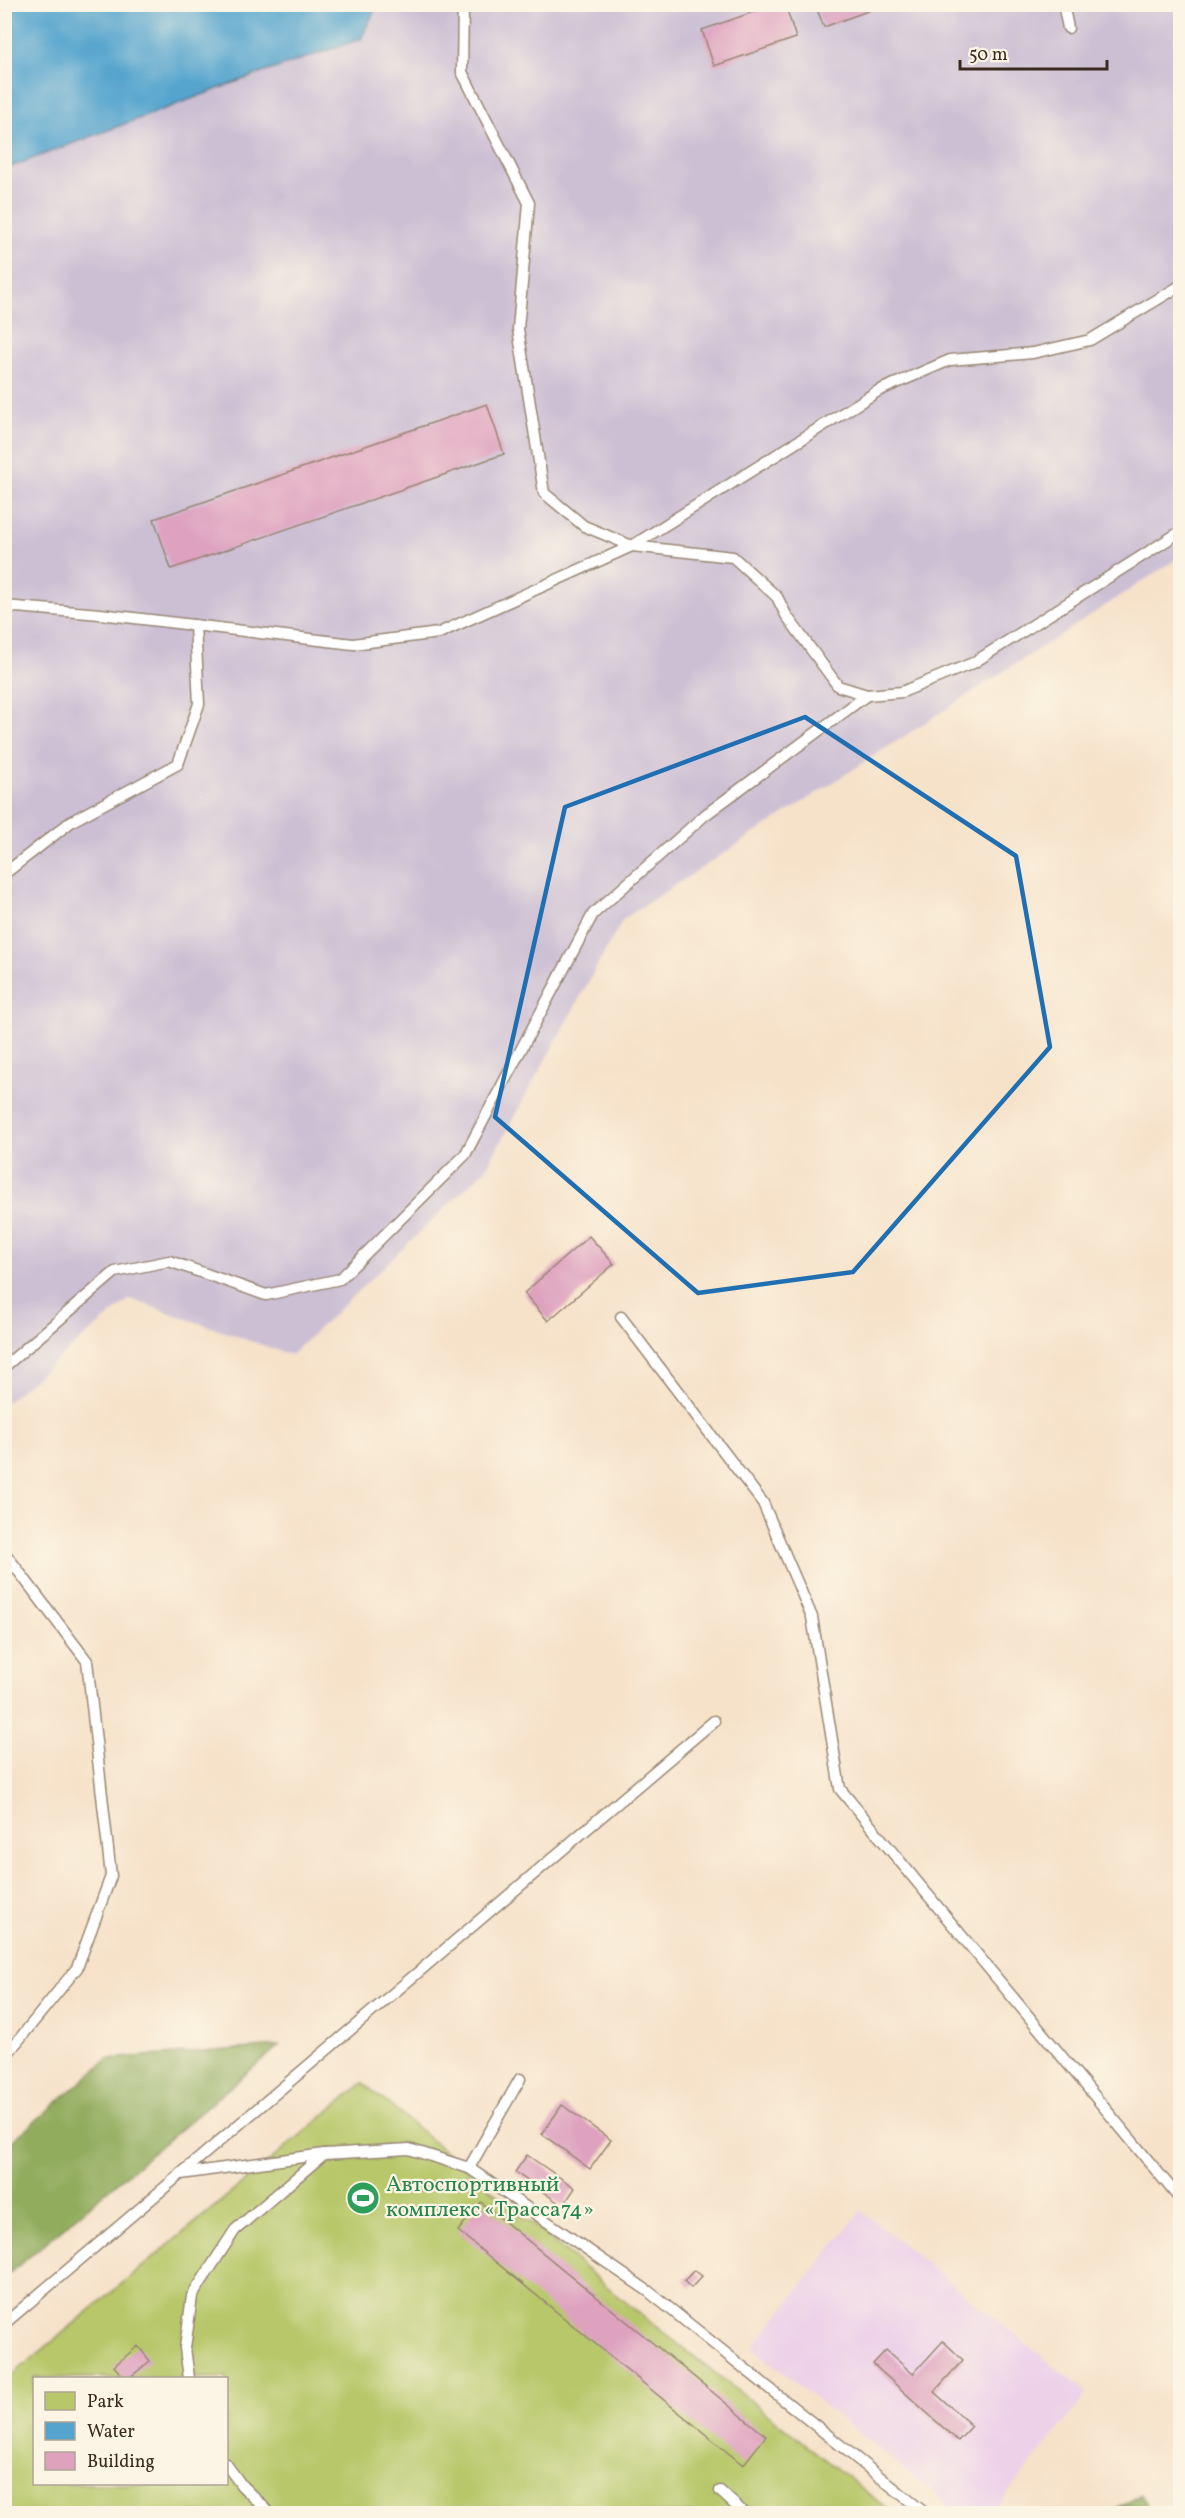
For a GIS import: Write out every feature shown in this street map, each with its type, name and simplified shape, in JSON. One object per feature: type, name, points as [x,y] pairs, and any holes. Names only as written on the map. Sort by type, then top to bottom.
[{"type":"lane","points":[[463,4],[462,72],[529,203],[518,329],[544,493],[584,526],[632,546],[733,557],[777,597],[786,615],[838,686],[867,696],[902,692],[973,663],[1180,532]]},
{"type":"lane","points":[[1063,4],[1068,28]]},
{"type":"lane","points":[[4,606],[353,644],[439,633],[632,546],[878,391],[950,360],[1033,354],[1090,340],[1180,286]]},
{"type":"lane","points":[[4,874],[72,821],[178,764],[199,704],[195,625]]},
{"type":"lane","points":[[4,1367],[115,1272],[169,1261],[266,1295],[340,1279],[465,1155],[593,914],[705,815],[867,696]]},
{"type":"lane","points":[[621,1317],[763,1503],[812,1617],[840,1789],[1180,2199]]},
{"type":"lane","points":[[4,1552],[87,1661],[111,1876],[77,1968],[4,2058]]},
{"type":"lane","points":[[4,2324],[714,1721]]},
{"type":"lane","points":[[470,2168],[520,2079]]},
{"type":"lane","points":[[181,2174],[324,2154],[409,2149],[470,2168],[648,2291],[926,2514]]},
{"type":"lane","points":[[189,2377],[185,2348],[192,2296],[235,2230],[324,2154]]},
{"type":"lane","points":[[228,2467],[242,2486],[271,2514]]},
{"type":"lane","points":[[720,2492],[745,2514]]},
{"type":"highlighted area","points":[[805,717],[1016,856],[1050,1047],[853,1272],[698,1293],[495,1117],[565,807]]},
{"type":"shaded area","points":[[5,5],[1180,5],[1180,557],[623,919],[485,1170],[291,1355],[130,1299],[5,1403]]},
{"type":"shaded area","points":[[861,2211],[1088,2393],[992,2513],[959,2513],[752,2348]]},
{"type":"green space","points":[[279,2046],[5,2277],[5,2147],[108,2059]]},
{"type":"green space","name":"Автоспортивный комплекс «Трасса74»","points":[[363,2083],[640,2314],[893,2513],[5,2514],[5,2381]]},
{"type":"green space","points":[[1141,2495],[1153,2513],[1108,2513]]},
{"type":"water","points":[[5,4],[377,5],[361,39],[239,81],[5,169]]},
{"type":"building","points":[[776,4],[785,4],[796,38],[714,66],[702,30]]},
{"type":"building","points":[[815,4],[871,4],[873,9],[824,27]]},
{"type":"building","points":[[487,404],[504,454],[171,569],[154,519]]},
{"type":"building","points":[[589,1236],[614,1264],[548,1321],[524,1293]]},
{"type":"building","points":[[562,2105],[611,2140],[590,2169],[542,2134]]},
{"type":"building","points":[[527,2155],[575,2188],[563,2206],[515,2172]]},
{"type":"building","points":[[481,2202],[766,2436],[743,2465],[458,2231]]},
{"type":"building","points":[[694,2270],[702,2276],[691,2288],[684,2281]]},
{"type":"building","points":[[943,2341],[963,2360],[934,2392],[972,2426],[958,2441],[873,2364],[886,2350],[913,2374]]},
{"type":"building","points":[[138,2346],[150,2361],[130,2377],[123,2377],[114,2366]]},
{"type":"place","name":"Автоспортивный комплекс «Трасса74»","points":[[363,2198]]}]
